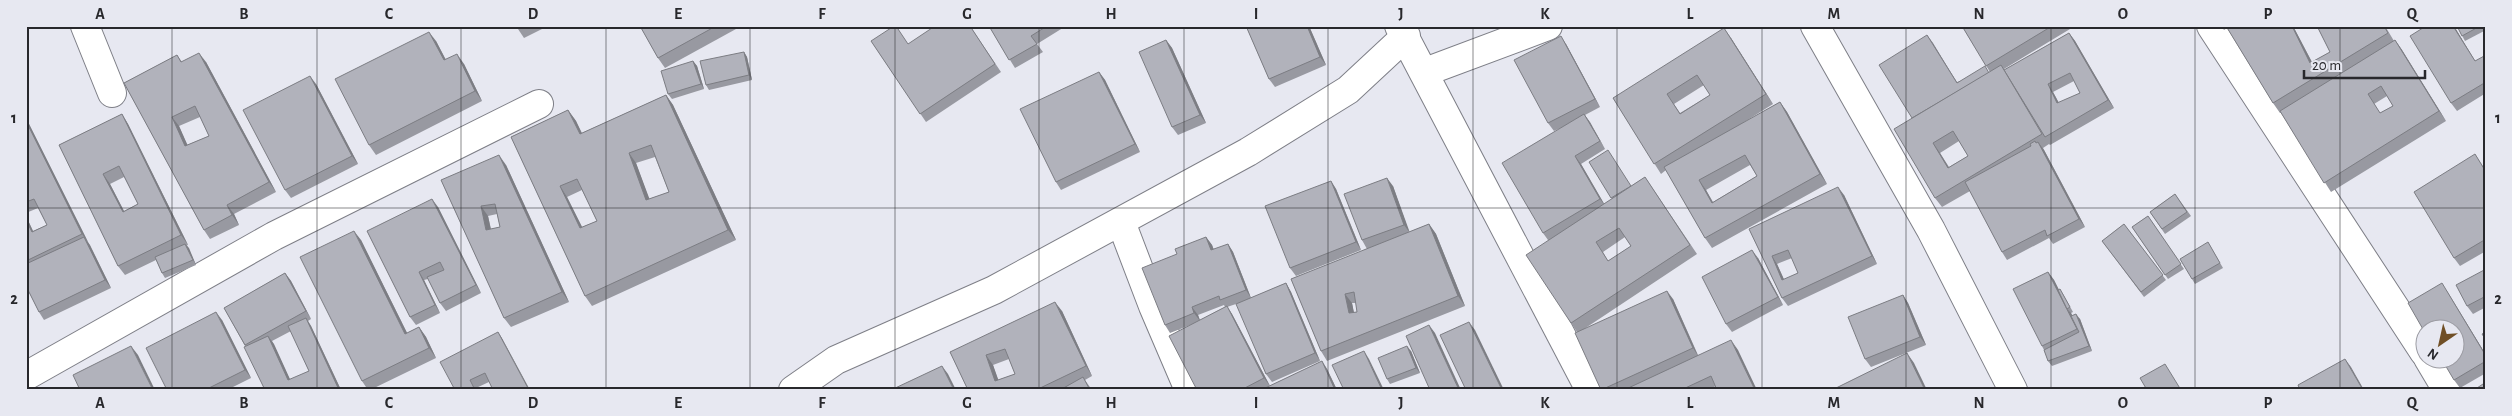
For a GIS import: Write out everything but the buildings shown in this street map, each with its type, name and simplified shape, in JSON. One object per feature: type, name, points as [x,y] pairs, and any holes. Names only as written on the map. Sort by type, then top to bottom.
[{"type":"street","points":[[85,26],[112,93]]},
{"type":"street","points":[[1425,72],[1548,26]]},
{"type":"street","points":[[1815,26],[1931,230],[2013,390]]},
{"type":"street","points":[[2211,26],[2414,337]]},
{"type":"street","points":[[794,390],[836,360],[994,290],[1248,152],[1348,90],[1403,31],[1590,390]]},
{"type":"street","points":[[26,376],[274,236],[539,104]]},
{"type":"street","points":[[1121,222],[1153,306],[1189,390]]},
{"type":"street","points":[[2434,368],[2447,390]]}]
